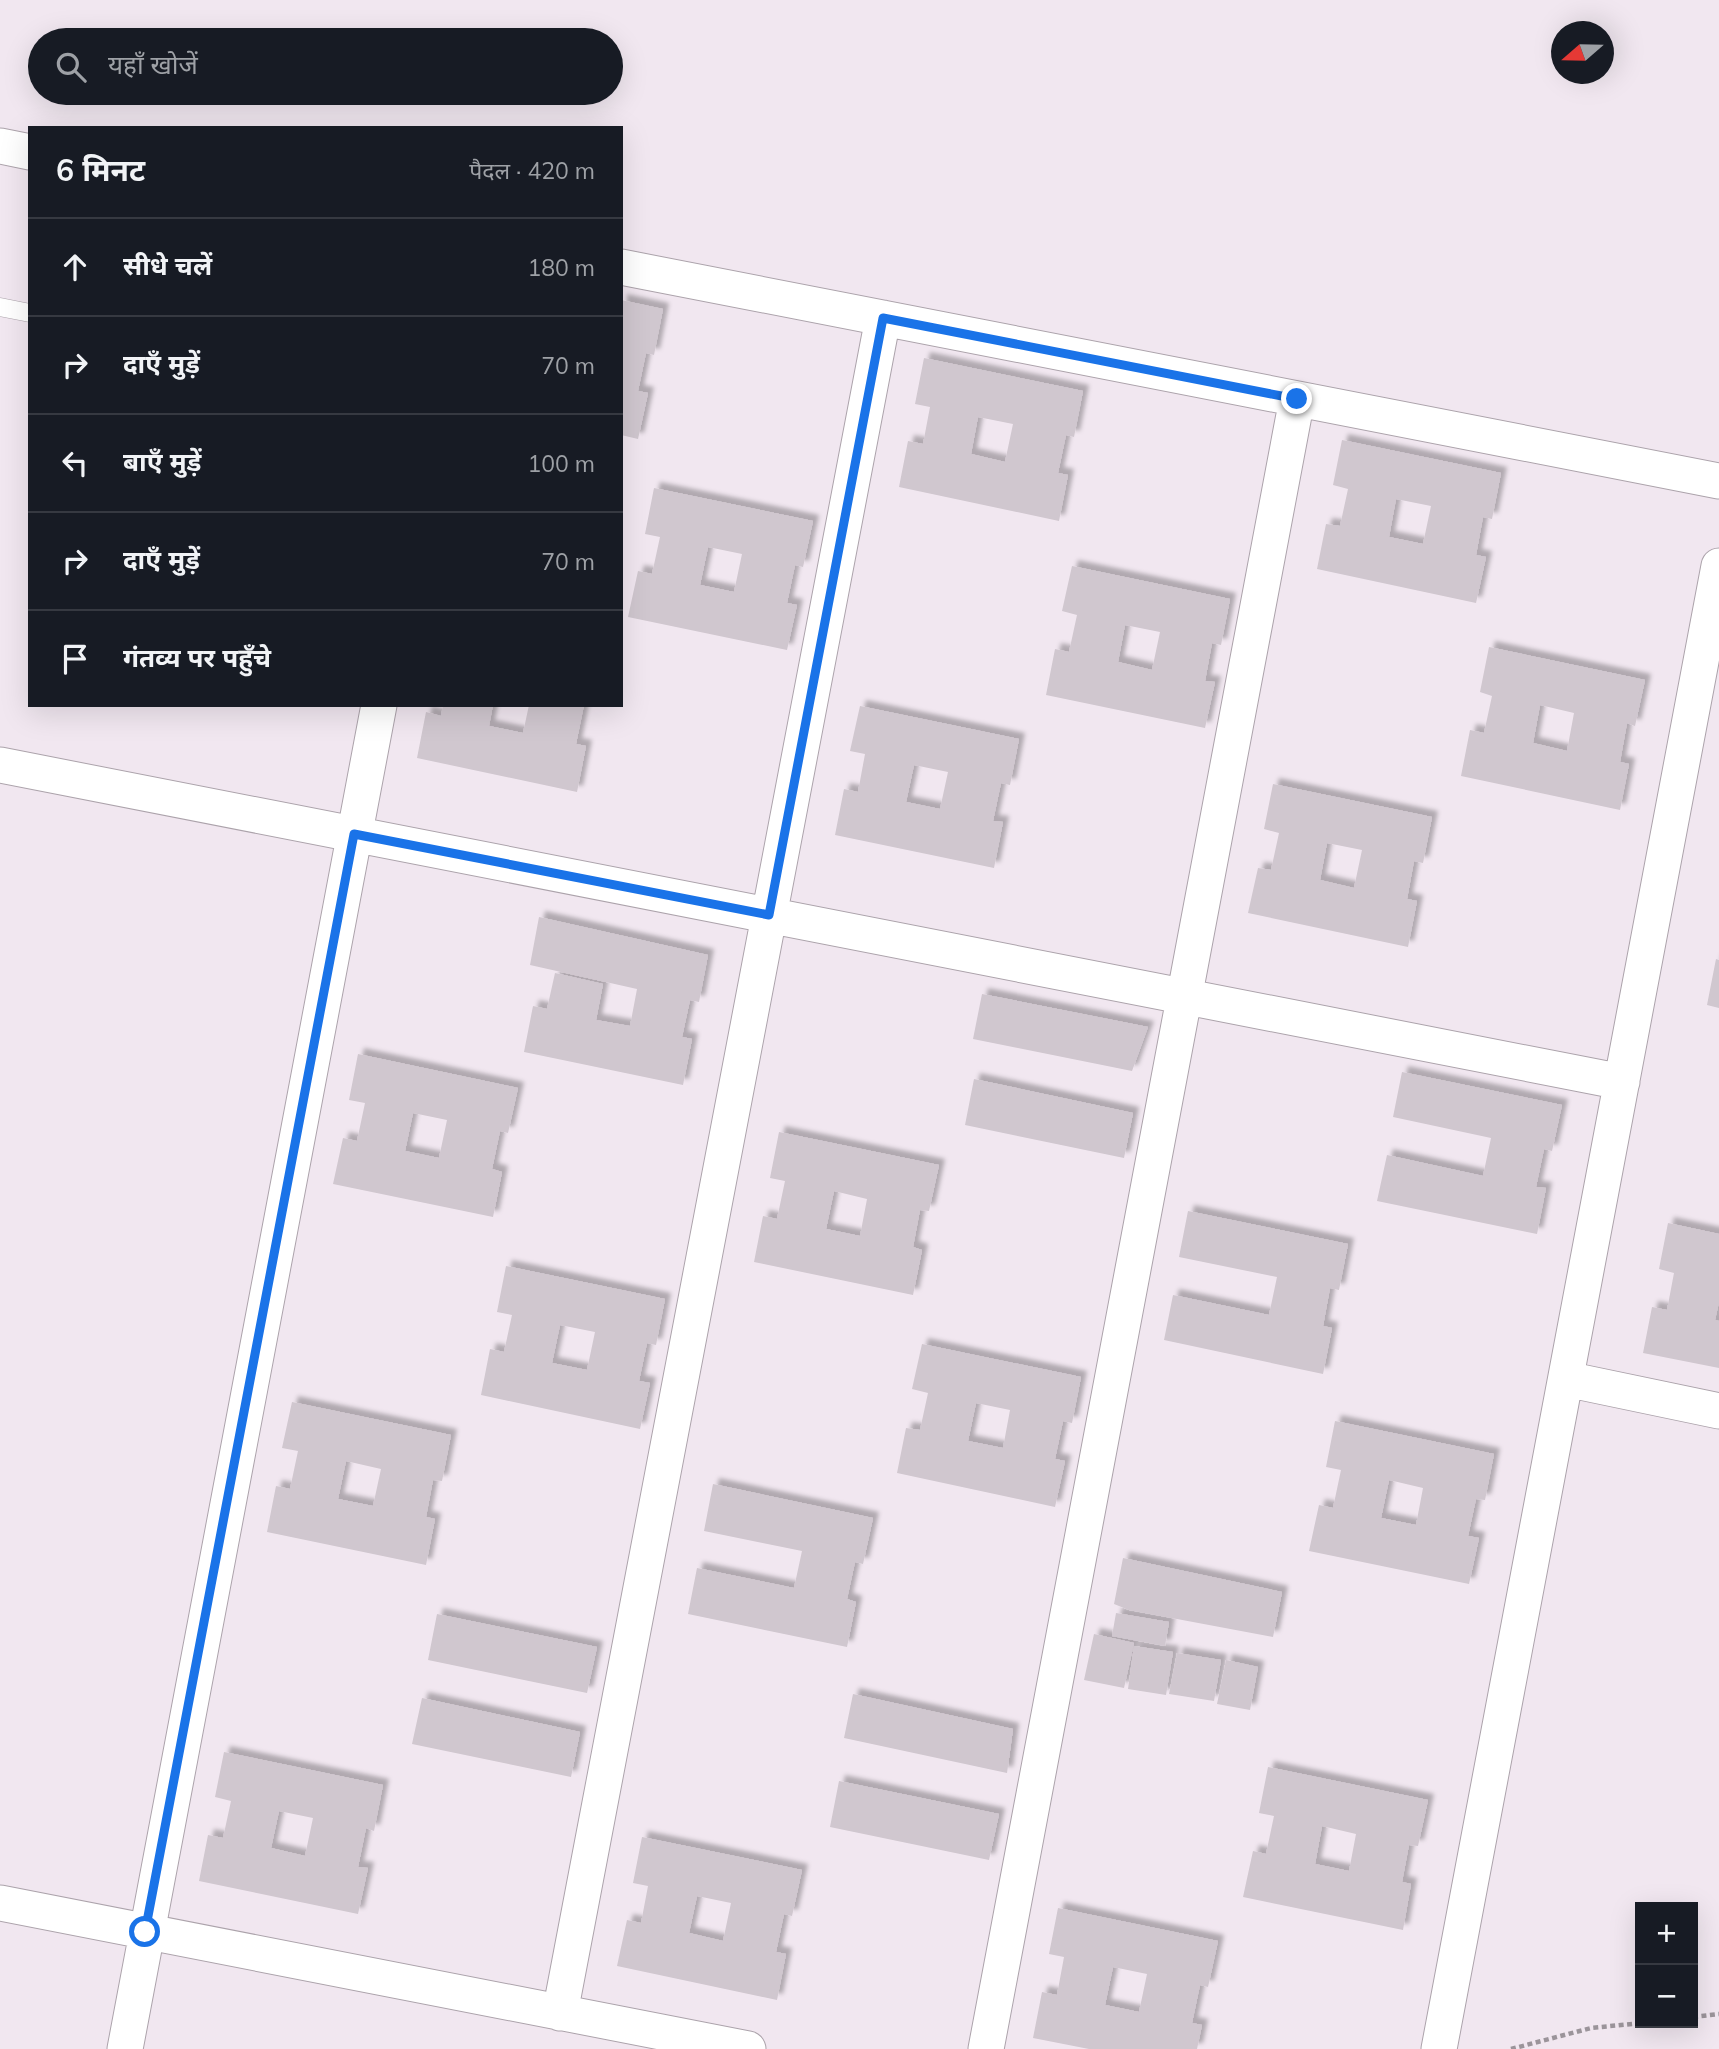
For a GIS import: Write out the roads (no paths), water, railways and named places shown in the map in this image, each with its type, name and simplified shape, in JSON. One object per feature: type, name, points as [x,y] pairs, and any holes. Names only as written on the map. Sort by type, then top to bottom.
[{"type":"street","points":[[0,146],[28,152]]},
{"type":"street","points":[[623,267],[1719,481]]},
{"type":"street","points":[[560,2012],[883,318]]},
{"type":"street","points":[[986,2049],[1297,399]]},
{"type":"street","points":[[1439,2049],[1719,566]]},
{"type":"street","points":[[125,2049],[379,707]]},
{"type":"street","points":[[0,765],[1622,1082]]},
{"type":"street","points":[[1566,1379],[1719,1411]]},
{"type":"street","points":[[0,1903],[748,2049]]},
{"type":"lane","points":[[0,307],[28,313]]}]
